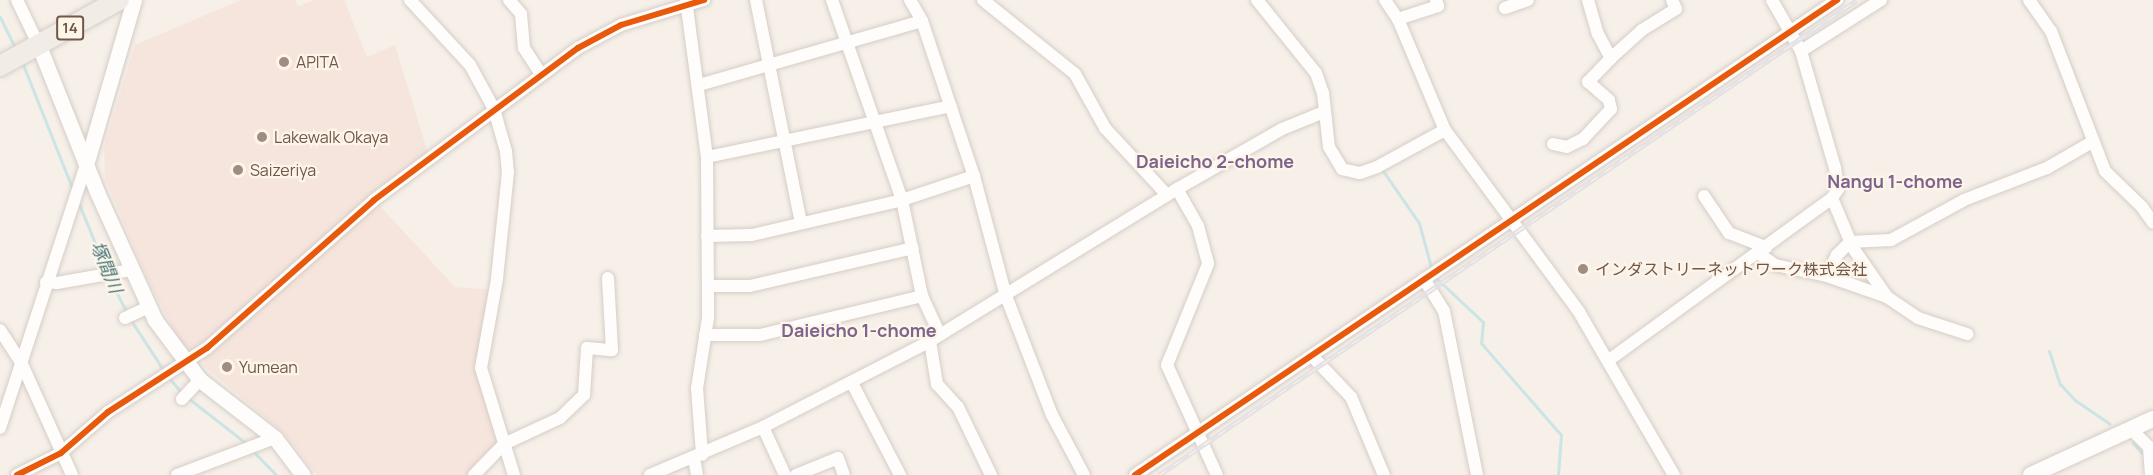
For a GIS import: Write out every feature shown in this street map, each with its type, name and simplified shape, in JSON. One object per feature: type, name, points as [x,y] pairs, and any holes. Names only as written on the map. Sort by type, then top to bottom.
[{"type":"main road","name":"14","points":[[18,56],[119,0]]},
{"type":"main road","points":[[2031,475],[2153,419]]},
{"type":"street","points":[[17,0],[18,56],[86,165],[136,312],[184,361],[196,383],[274,438],[298,473]]},
{"type":"street","points":[[0,428],[46,282],[79,189],[134,0]]},
{"type":"street","points":[[410,0],[470,64],[494,109],[508,172],[497,279],[481,368],[514,475]]},
{"type":"street","points":[[509,0],[521,14],[524,48],[541,74]]},
{"type":"street","points":[[17,475],[61,453],[108,412],[165,372],[207,348],[374,200],[541,74],[621,25],[687,2],[704,0]]},
{"type":"street","points":[[756,0],[801,223]]},
{"type":"street","points":[[832,0],[902,200],[922,296],[935,338],[937,384],[958,407],[991,475]]},
{"type":"street","points":[[910,0],[922,21],[974,176],[1006,296],[1052,416],[1084,475]]},
{"type":"street","points":[[983,0],[993,4],[1075,74],[1105,128],[1172,192],[1198,226],[1208,264],[1167,364],[1200,431],[1217,475]]},
{"type":"street","points":[[1257,0],[1316,73],[1332,156],[1349,174],[1377,167],[1445,130]]},
{"type":"street","points":[[1385,0],[1398,19],[1445,130],[1610,360],[1672,472],[1658,475]]},
{"type":"street","points":[[1398,19],[1438,6],[1436,0]]},
{"type":"street","points":[[1505,8],[1528,0]]},
{"type":"street","points":[[1587,0],[1598,34],[1611,58]]},
{"type":"street","points":[[1553,144],[1567,147],[1583,139],[1611,109],[1609,100],[1588,82],[1642,30],[1676,9],[1672,0]]},
{"type":"street","points":[[1610,360],[1832,198],[1838,189],[1835,168],[1801,51],[1772,0]]},
{"type":"street","points":[[1136,475],[1838,0]]},
{"type":"street","points":[[1801,51],[1881,0]]},
{"type":"street","points":[[2029,0],[2051,31],[2104,171],[2142,207],[2153,223]]},
{"type":"street","points":[[687,2],[707,157],[708,286],[705,335],[697,388],[696,475]]},
{"type":"street","points":[[699,85],[922,21]]},
{"type":"street","points":[[707,157],[951,106]]},
{"type":"street","points":[[650,475],[698,457],[764,427],[852,383],[1006,296],[1172,192],[1282,129],[1324,112]]},
{"type":"street","points":[[1827,276],[1837,255],[1850,242],[1892,240],[1964,200],[2047,168],[2092,142]]},
{"type":"street","points":[[707,236],[752,235],[902,200],[974,176]]},
{"type":"street","points":[[1704,196],[1729,233],[1762,250],[1775,265],[1827,276],[1887,297],[1925,321],[1967,334]]},
{"type":"street","points":[[1832,198],[1850,242],[1887,297]]},
{"type":"street","points":[[708,286],[750,286],[913,248]]},
{"type":"street","points":[[46,282],[124,272]]},
{"type":"street","points":[[474,475],[504,444],[560,418],[584,395],[587,348],[612,350],[608,278]]},
{"type":"street","points":[[1424,279],[1444,311],[1477,475]]},
{"type":"street","points":[[705,335],[760,335],[922,296]]},
{"type":"street","points":[[0,330],[21,362],[72,475]]},
{"type":"street","points":[[1312,356],[1351,397],[1384,475]]},
{"type":"street","points":[[182,399],[196,383]]},
{"type":"street","points":[[852,383],[900,475]]},
{"type":"street","points":[[764,427],[785,475]]},
{"type":"street","points":[[2131,429],[2149,447],[2151,475]]},
{"type":"street","points":[[177,475],[253,448],[274,438]]},
{"type":"street","points":[[796,475],[838,458],[844,475]]},
{"type":"shaded area","points":[[241,0],[295,0],[298,6],[315,0],[344,0],[367,57],[395,45],[428,153],[331,230],[242,311],[197,348],[189,349],[180,342],[152,288],[105,179],[104,147],[135,45]]},
{"type":"shaded area","points":[[378,204],[455,287],[491,290],[477,377],[499,441],[468,475],[317,475],[284,433],[204,366],[204,359]]},
{"type":"waterway","name":"塚間川","points":[[0,17],[15,48]]},
{"type":"waterway","name":"塚間川","points":[[22,62],[73,190]]},
{"type":"waterway","points":[[1381,168],[1419,223],[1432,271]]},
{"type":"waterway","name":"塚間川","points":[[79,204],[106,270]]},
{"type":"waterway","name":"塚間川","points":[[108,276],[127,313]]},
{"type":"waterway","points":[[1435,277],[1483,322],[1481,343],[1561,435],[1558,475]]},
{"type":"waterway","name":"塚間川","points":[[130,319],[164,371]]},
{"type":"waterway","points":[[2049,351],[2060,384],[2075,400],[2110,424]]},
{"type":"waterway","name":"塚間川","points":[[168,377],[183,394]]},
{"type":"waterway","name":"塚間川","points":[[188,398],[247,444]]},
{"type":"waterway","points":[[2133,443],[2142,453]]},
{"type":"waterway","name":"塚間川","points":[[253,451],[276,475]]},
{"type":"railway","points":[[1159,475],[1857,0]]},
{"type":"cycle path","points":[[17,475],[61,453],[108,412],[207,348],[374,200],[578,48],[621,25],[704,0]]},
{"type":"cycle path","points":[[1135,475],[1837,0]]},
{"type":"place","name":"APITA","points":[[284,62]]},
{"type":"place","name":"Lakewalk Okaya","points":[[262,137]]},
{"type":"place","name":"Saizeriya","points":[[238,170]]},
{"type":"place","name":"インダストリーネットワーク株式会社","points":[[1583,269]]},
{"type":"place","name":"Yumean","points":[[227,367]]},
{"type":"district","name":"Daieicho 2-chome","points":[[1215,161]]},
{"type":"district","name":"Nangu 1-chome","points":[[1895,181]]},
{"type":"district","name":"Daieicho 1-chome","points":[[859,330]]}]
